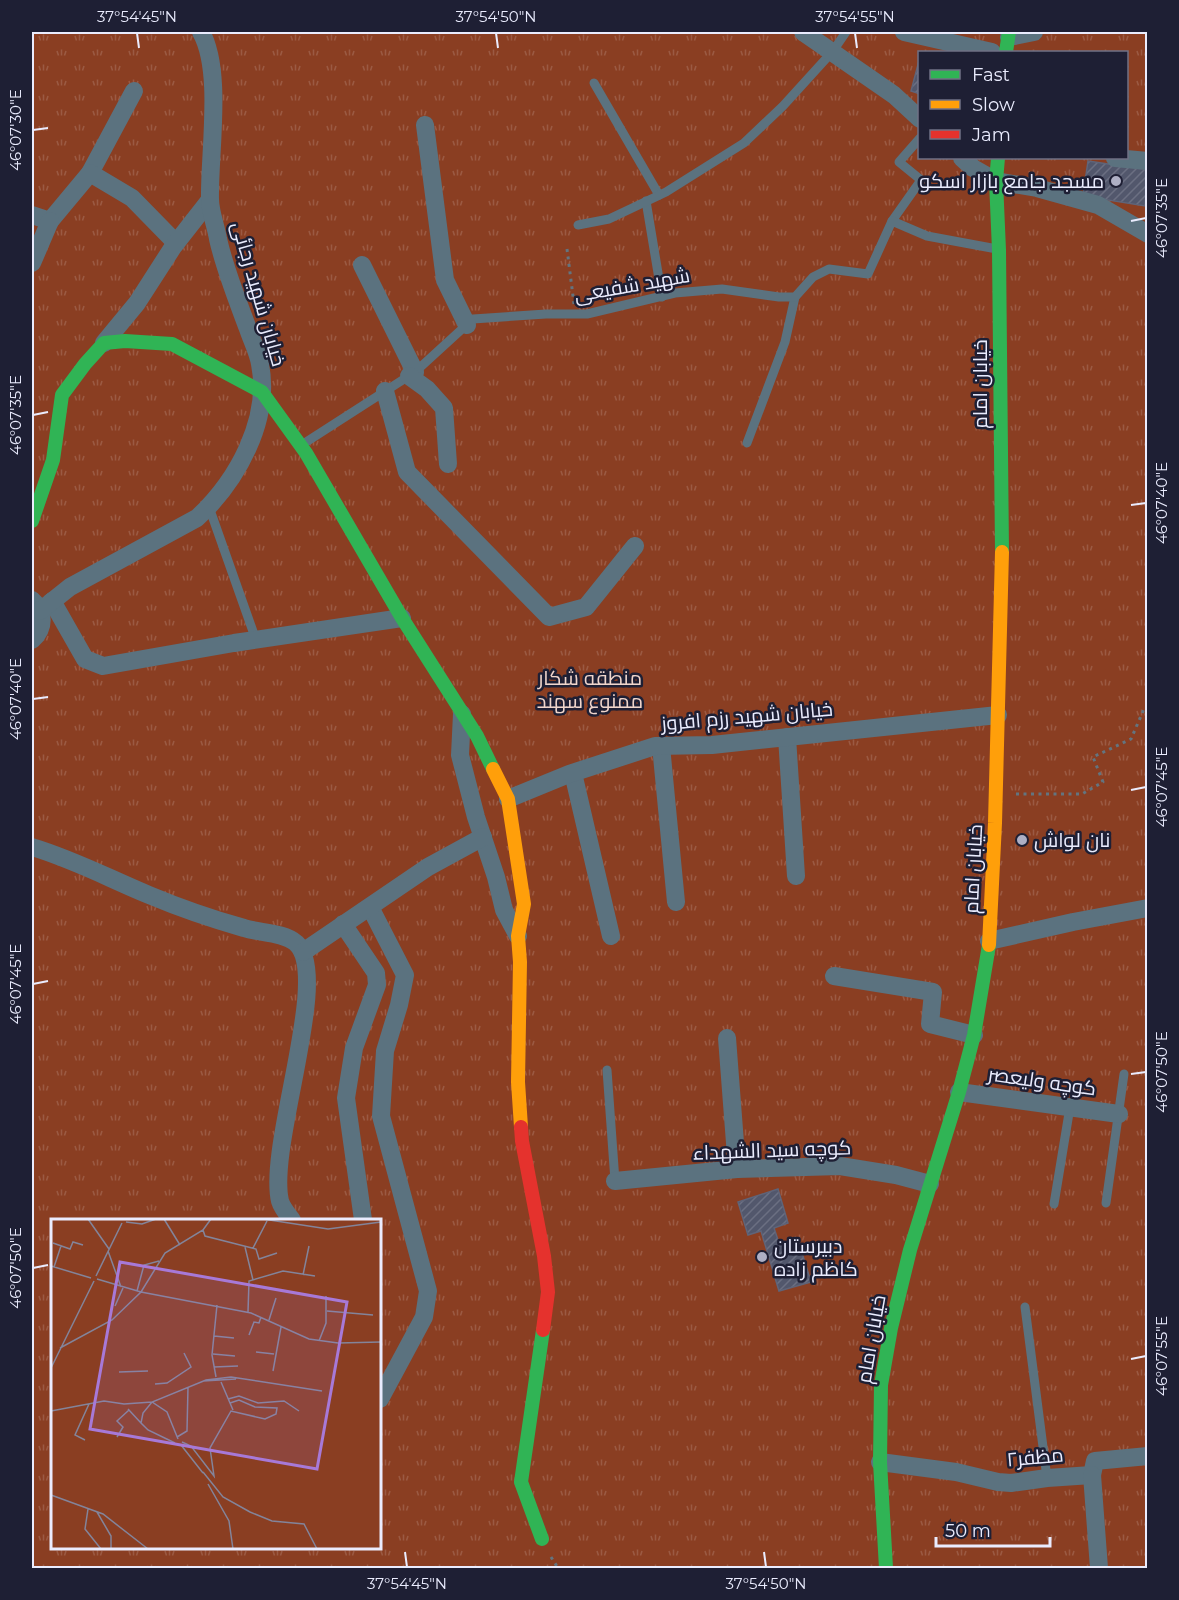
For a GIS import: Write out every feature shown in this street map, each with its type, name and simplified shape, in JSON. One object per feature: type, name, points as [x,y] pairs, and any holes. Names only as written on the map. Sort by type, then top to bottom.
[{"type":"street","name":"خیابان شهید رجائی","points":[[41,604],[197,518],[209,507],[238,467],[251,441],[262,392],[260,363],[224,265],[210,201],[212,102],[210,57],[201,32]]},
{"type":"street","points":[[803,32],[894,95],[918,116]]},
{"type":"street","points":[[904,32],[988,51]]},
{"type":"street","points":[[1008,40],[1034,32]]},
{"type":"street","points":[[32,263],[50,221],[90,173],[134,91]]},
{"type":"street","points":[[425,125],[445,280],[467,325]]},
{"type":"street","points":[[963,159],[973,168],[996,181],[1037,188],[1098,205],[1148,234]]},
{"type":"street","name":"خیابان امام","points":[[886,1569],[880,1462],[880,1385],[910,1250],[959,1092],[974,1035],[988,956],[996,794],[1002,581],[999,249],[996,181],[998,159]]},
{"type":"street","points":[[1126,159],[1148,161]]},
{"type":"street","points":[[90,173],[132,198],[176,243]]},
{"type":"street","points":[[32,521],[53,460],[62,395],[137,303],[176,243],[210,201]]},
{"type":"street","points":[[32,215],[50,221]]},
{"type":"street","points":[[362,265],[412,374],[444,408],[448,464]]},
{"type":"street","points":[[104,343],[125,341],[172,344],[262,392],[301,446],[402,618],[477,736],[508,799],[524,904],[518,936],[520,962],[518,1082],[522,1141],[544,1256],[548,1292],[521,1482],[542,1539]]},
{"type":"street","points":[[385,391],[407,472],[549,617],[586,607],[635,546]]},
{"type":"street","points":[[41,604],[85,659],[103,666],[402,618]]},
{"type":"street","points":[[32,640],[41,628],[41,604]]},
{"type":"street","points":[[462,714],[460,755],[504,910],[518,936]]},
{"type":"street","name":"خیابان شهید رزم افروز","points":[[508,799],[573,772],[655,746],[712,745],[998,715]]},
{"type":"street","points":[[787,737],[796,876]]},
{"type":"street","points":[[661,746],[676,902]]},
{"type":"street","points":[[573,772],[611,936]]},
{"type":"street","points":[[303,952],[428,867],[483,837]]},
{"type":"street","points":[[32,848],[65,857],[177,906],[246,929],[294,941],[303,952],[308,992],[281,1140],[278,1183],[281,1204],[291,1219]]},
{"type":"street","points":[[370,907],[405,975],[399,1005],[385,1051],[381,1116],[428,1291],[424,1317],[381,1397]]},
{"type":"street","points":[[988,941],[1148,908]]},
{"type":"street","points":[[343,924],[376,973],[377,985],[354,1048],[346,1098],[363,1219]]},
{"type":"street","points":[[834,976],[933,992],[930,1024],[974,1035]]},
{"type":"street","points":[[727,1038],[737,1169]]},
{"type":"street","name":"کوچه ولیعصر","points":[[959,1092],[1119,1114]]},
{"type":"street","name":"کوچه سید الشهداء","points":[[615,1181],[737,1169],[840,1166],[896,1175],[930,1184]]},
{"type":"street","name":"مظفر۲","points":[[880,1462],[956,1472],[1011,1483],[1092,1475],[1095,1461],[1148,1456]]},
{"type":"street","points":[[1092,1475],[1100,1569]]},
{"type":"lane","points":[[578,225],[609,219],[660,195],[744,143],[783,106],[833,51],[846,32]]},
{"type":"lane","points":[[594,83],[660,195]]},
{"type":"lane","points":[[747,443],[785,342],[795,297],[813,278],[829,268],[868,274],[892,221],[921,180],[899,162],[918,140]]},
{"type":"lane","points":[[646,201],[662,297]]},
{"type":"lane","points":[[892,221],[927,236],[999,249]]},
{"type":"lane","name":"شهید شفیعی","points":[[301,446],[412,374],[473,319],[587,314],[675,293],[722,289],[795,297]]},
{"type":"lane","points":[[209,507],[256,640]]},
{"type":"lane","points":[[607,1070],[615,1181]]},
{"type":"lane","name":"کوچه ولیعصر","points":[[1106,1203],[1124,1074]]},
{"type":"lane","points":[[1054,1204],[1070,1107]]},
{"type":"lane","points":[[1025,1307],[1047,1478]]},
{"type":"path","points":[[567,249],[576,314]]},
{"type":"path","points":[[996,794],[1082,794],[1103,782],[1093,757],[1131,739],[1144,709],[1148,708]]},
{"type":"green space","name":"منطقه شکار ممنوع سهند","points":[[32,32],[1147,32],[1147,1568],[32,1568]]},
{"type":"building","points":[[918,65],[918,93],[911,91]]},
{"type":"building","name":"مسجد جامع بازار اسکو","points":[[1088,161],[1148,170],[1145,206],[1083,196]]},
{"type":"building","points":[[778,1189],[788,1223],[774,1228],[780,1246],[798,1240],[811,1282],[779,1291],[761,1231],[748,1235],[738,1202]]},
{"type":"traffic: fast","points":[[1006,51],[1009,32]]},
{"type":"traffic: fast","points":[[998,159],[996,181],[999,250],[1002,552]]},
{"type":"traffic: fast","points":[[32,521],[53,460],[62,395],[104,343],[125,341],[172,344],[262,392],[306,453],[402,618],[477,736],[493,769]]},
{"type":"traffic: fast","points":[[886,1568],[880,1462],[881,1385],[891,1328],[910,1250],[959,1092],[974,1035],[989,945]]},
{"type":"traffic: fast","points":[[542,1539],[521,1482],[543,1330]]},
{"type":"traffic: slow","points":[[989,945],[995,823],[1002,552]]},
{"type":"traffic: slow","points":[[493,769],[508,799],[524,904],[518,936],[520,962],[518,1082],[521,1127]]},
{"type":"traffic: jam","points":[[521,1127],[544,1256],[548,1292],[543,1330]]},
{"type":"place","name":"مسجد جامع بازار اسکو","points":[[1116,181]]},
{"type":"place","name":"نان لواش","points":[[1022,840]]},
{"type":"place","name":"دبیرستان کاظم زاده","points":[[762,1257]]}]
